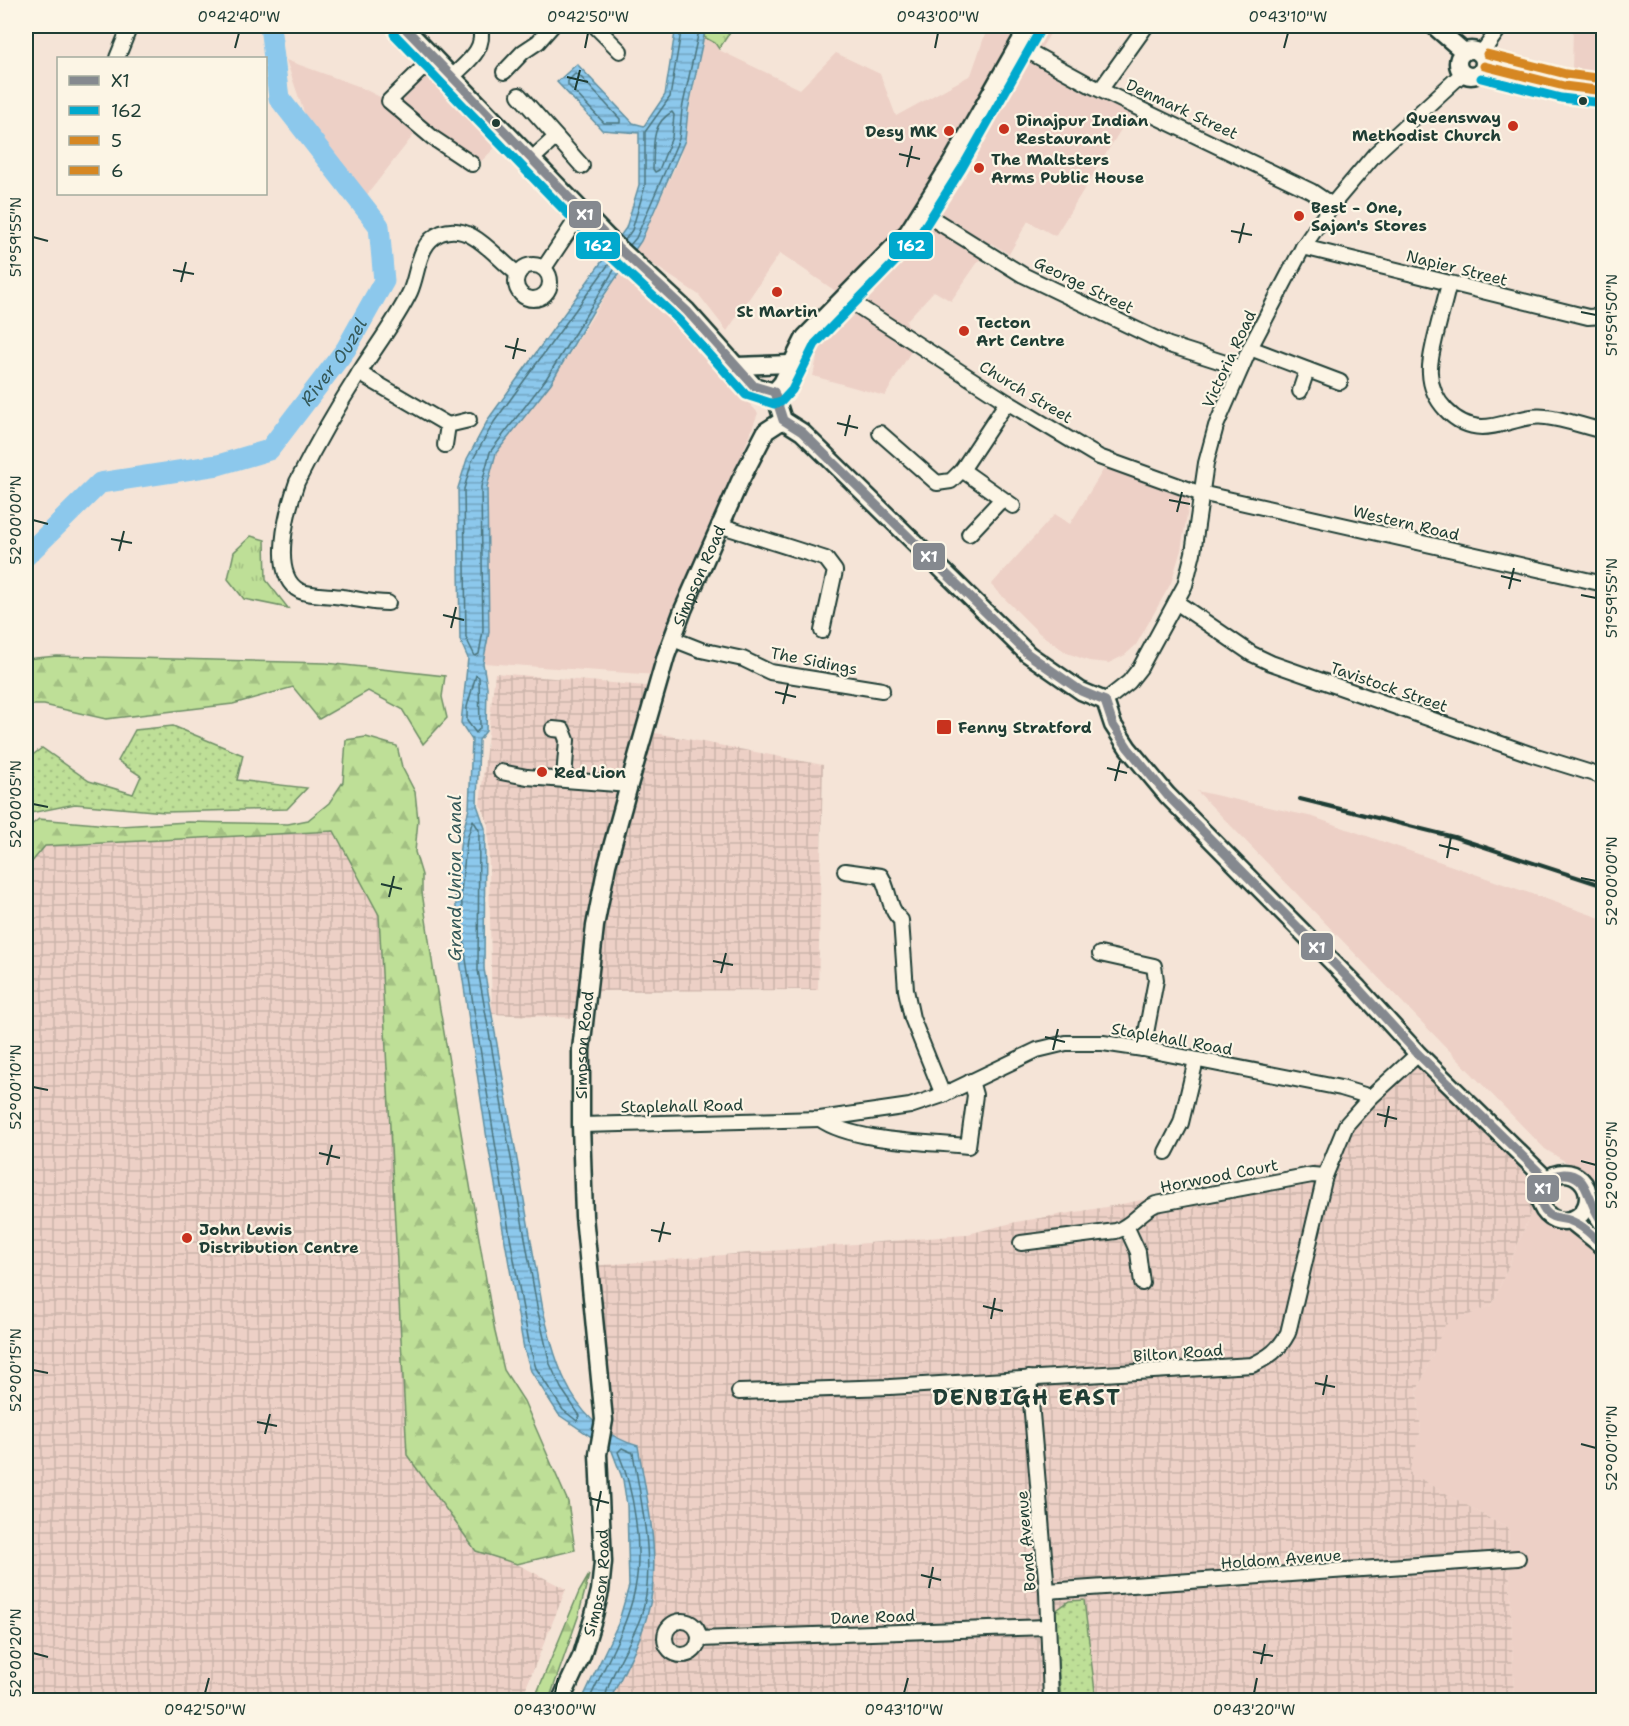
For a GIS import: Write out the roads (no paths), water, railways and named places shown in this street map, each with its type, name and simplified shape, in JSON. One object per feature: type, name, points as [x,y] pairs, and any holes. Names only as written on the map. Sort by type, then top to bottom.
[{"type":"street","points":[[117,57],[130,26]]},
{"type":"street","points":[[403,26],[608,238],[687,311],[754,386],[774,392]]},
{"type":"street","points":[[452,77],[477,53],[482,42],[480,26]]},
{"type":"street","points":[[504,72],[523,52],[538,42],[552,26]]},
{"type":"street","points":[[774,392],[782,383],[805,337],[883,260],[922,212],[1029,26]]},
{"type":"street","points":[[1101,89],[1146,26]]},
{"type":"street","points":[[1434,26],[1476,57],[1564,86],[1604,91]]},
{"type":"street","points":[[1463,73],[1475,75],[1476,57],[1502,26]]},
{"type":"street","points":[[603,28],[620,51]]},
{"type":"street","name":"Denmark Street","points":[[1017,45],[1101,89],[1311,191],[1332,205]]},
{"type":"street","points":[[434,57],[389,101],[433,138],[472,164]]},
{"type":"street","name":"Victoria Road","points":[[1106,701],[1129,682],[1140,668],[1185,585],[1201,493],[1216,426],[1250,348],[1303,247],[1332,205],[1375,154],[1463,73]]},
{"type":"street","points":[[519,96],[582,166]]},
{"type":"street","points":[[532,159],[556,137]]},
{"type":"street","points":[[544,268],[582,211]]},
{"type":"street","name":"George Street","points":[[922,212],[1023,274],[1170,345],[1241,368]]},
{"type":"street","points":[[388,603],[367,603],[352,598],[301,591],[288,581],[282,567],[291,500],[297,482],[358,373],[409,294],[424,248],[441,233],[453,231],[469,235],[482,242],[518,274]]},
{"type":"street","name":"Napier Street","points":[[1303,247],[1588,317],[1604,316]]},
{"type":"street","points":[[526,266],[544,268],[550,276],[550,287],[545,296],[536,300],[525,298],[518,290],[518,274],[526,266]]},
{"type":"street","points":[[1449,283],[1429,371],[1435,394],[1448,413],[1464,423],[1482,427],[1524,417],[1546,417],[1604,431]]},
{"type":"street","name":"Church Street","points":[[843,297],[1007,402],[1100,457],[1201,493]]},
{"type":"street","points":[[1250,348],[1340,382]]},
{"type":"street","points":[[737,366],[790,364]]},
{"type":"street","points":[[1300,392],[1307,370]]},
{"type":"street","points":[[358,373],[448,425],[469,420]]},
{"type":"street","points":[[774,392],[783,420],[802,432],[1028,654],[1081,691],[1106,701],[1113,725],[1128,748],[1167,795],[1217,849],[1358,988],[1418,1054],[1547,1180]]},
{"type":"street","points":[[880,433],[937,483],[951,481],[962,470],[1007,402]]},
{"type":"street","name":"Simpson Road","points":[[561,1701],[582,1655],[600,1591],[603,1562],[598,1454],[604,1420],[584,1216],[581,1125],[581,1050],[595,926],[607,865],[673,639],[719,525],[766,431],[783,420]]},
{"type":"street","points":[[444,445],[448,425]]},
{"type":"street","points":[[962,470],[1007,503],[969,534]]},
{"type":"street","name":"Western Road","points":[[1201,493],[1604,584]]},
{"type":"street","points":[[719,525],[826,559],[835,571],[822,632]]},
{"type":"street","name":"Tavistock Street","points":[[1176,603],[1252,654],[1271,663],[1530,754],[1604,777]]},
{"type":"street","name":"The Sidings","points":[[673,639],[701,650],[743,659],[770,672],[882,690]]},
{"type":"street","points":[[553,729],[563,730],[567,740],[564,778]]},
{"type":"street","points":[[501,772],[527,777],[564,778],[629,785]]},
{"type":"street","points":[[845,871],[881,876],[887,885],[893,913],[901,920],[906,990],[912,1018],[943,1095]]},
{"type":"street","points":[[1100,954],[1154,966],[1156,980],[1143,1049]]},
{"type":"street","name":"Staplehall Road","points":[[581,1125],[820,1119],[910,1106],[943,1095],[1037,1050],[1066,1043],[1102,1043],[1143,1049],[1341,1088],[1371,1097]]},
{"type":"street","name":"Bilton Road","points":[[739,1392],[1252,1365],[1269,1357],[1281,1347],[1288,1333],[1325,1176],[1346,1125],[1371,1097],[1418,1054]]},
{"type":"street","points":[[1166,1152],[1181,1123],[1196,1060]]},
{"type":"street","name":"Staplehall Road","points":[[820,1119],[834,1129],[844,1131],[897,1140],[968,1146],[975,1095],[971,1081]]},
{"type":"street","points":[[1588,1201],[1582,1213],[1570,1220],[1555,1219],[1544,1209],[1540,1194],[1547,1180],[1559,1173],[1575,1175],[1586,1187],[1588,1201],[1604,1225]]},
{"type":"street","name":"Horwood Court","points":[[1128,1228],[1144,1209],[1156,1204],[1312,1175],[1325,1176]]},
{"type":"street","points":[[1570,1220],[1604,1247]]},
{"type":"street","points":[[1022,1243],[1128,1228],[1138,1252],[1142,1283]]},
{"type":"street","name":"Bond Avenue","points":[[1029,1378],[1047,1591],[1051,1701]]},
{"type":"street","name":"Holdom Avenue","points":[[1047,1591],[1518,1558]]},
{"type":"street","name":"Dane Road","points":[[699,1639],[1048,1627]]},
{"type":"water","points":[[676,26],[706,26],[688,110],[685,140],[641,241],[592,313],[551,383],[496,453],[487,487],[489,632],[483,663],[487,687],[486,731],[479,740],[477,805],[485,828],[484,969],[543,1310],[555,1353],[571,1393],[583,1410],[598,1425],[616,1437],[638,1446],[654,1553],[652,1595],[647,1616],[640,1638],[610,1700],[582,1700],[618,1624],[629,1586],[627,1505],[623,1480],[612,1451],[559,1415],[531,1371],[524,1349],[487,1139],[459,954],[455,891],[461,839],[469,809],[472,740],[461,723],[468,658],[460,640],[458,488],[467,459],[489,418],[626,228],[639,185],[639,133],[602,130],[557,82],[577,64],[633,123],[644,126],[665,95]]},
{"type":"waterway","name":"River Ouzel","points":[[26,556],[100,483],[218,465],[269,450],[346,349],[384,281],[379,226],[279,98],[270,26]]},
{"type":"railway","points":[[1300,799],[1454,837],[1604,886]]},
{"type":"place","name":"Queensway Methodist Church","points":[[1513,126]]},
{"type":"place","name":"Dinajpur Indian Restaurant","points":[[1004,129]]},
{"type":"place","name":"Desy MK","points":[[949,131]]},
{"type":"place","name":"The Maltsters Arms Public House","points":[[979,168]]},
{"type":"place","name":"Best - One, Sajan's Stores","points":[[1299,216]]},
{"type":"place","name":"St Martin","points":[[777,292]]},
{"type":"place","name":"Tecton Art Centre","points":[[964,331]]},
{"type":"place","name":"Fenny Stratford","points":[[944,727]]},
{"type":"place","name":"Red Lion","points":[[542,772]]},
{"type":"place","name":"John Lewis Distribution Centre","points":[[187,1238]]},
{"type":"district","name":"DENBIGH EAST","points":[[1027,1397]]},
{"type":"water label","name":"Grand Union Canal","points":[[455,878]]}]
